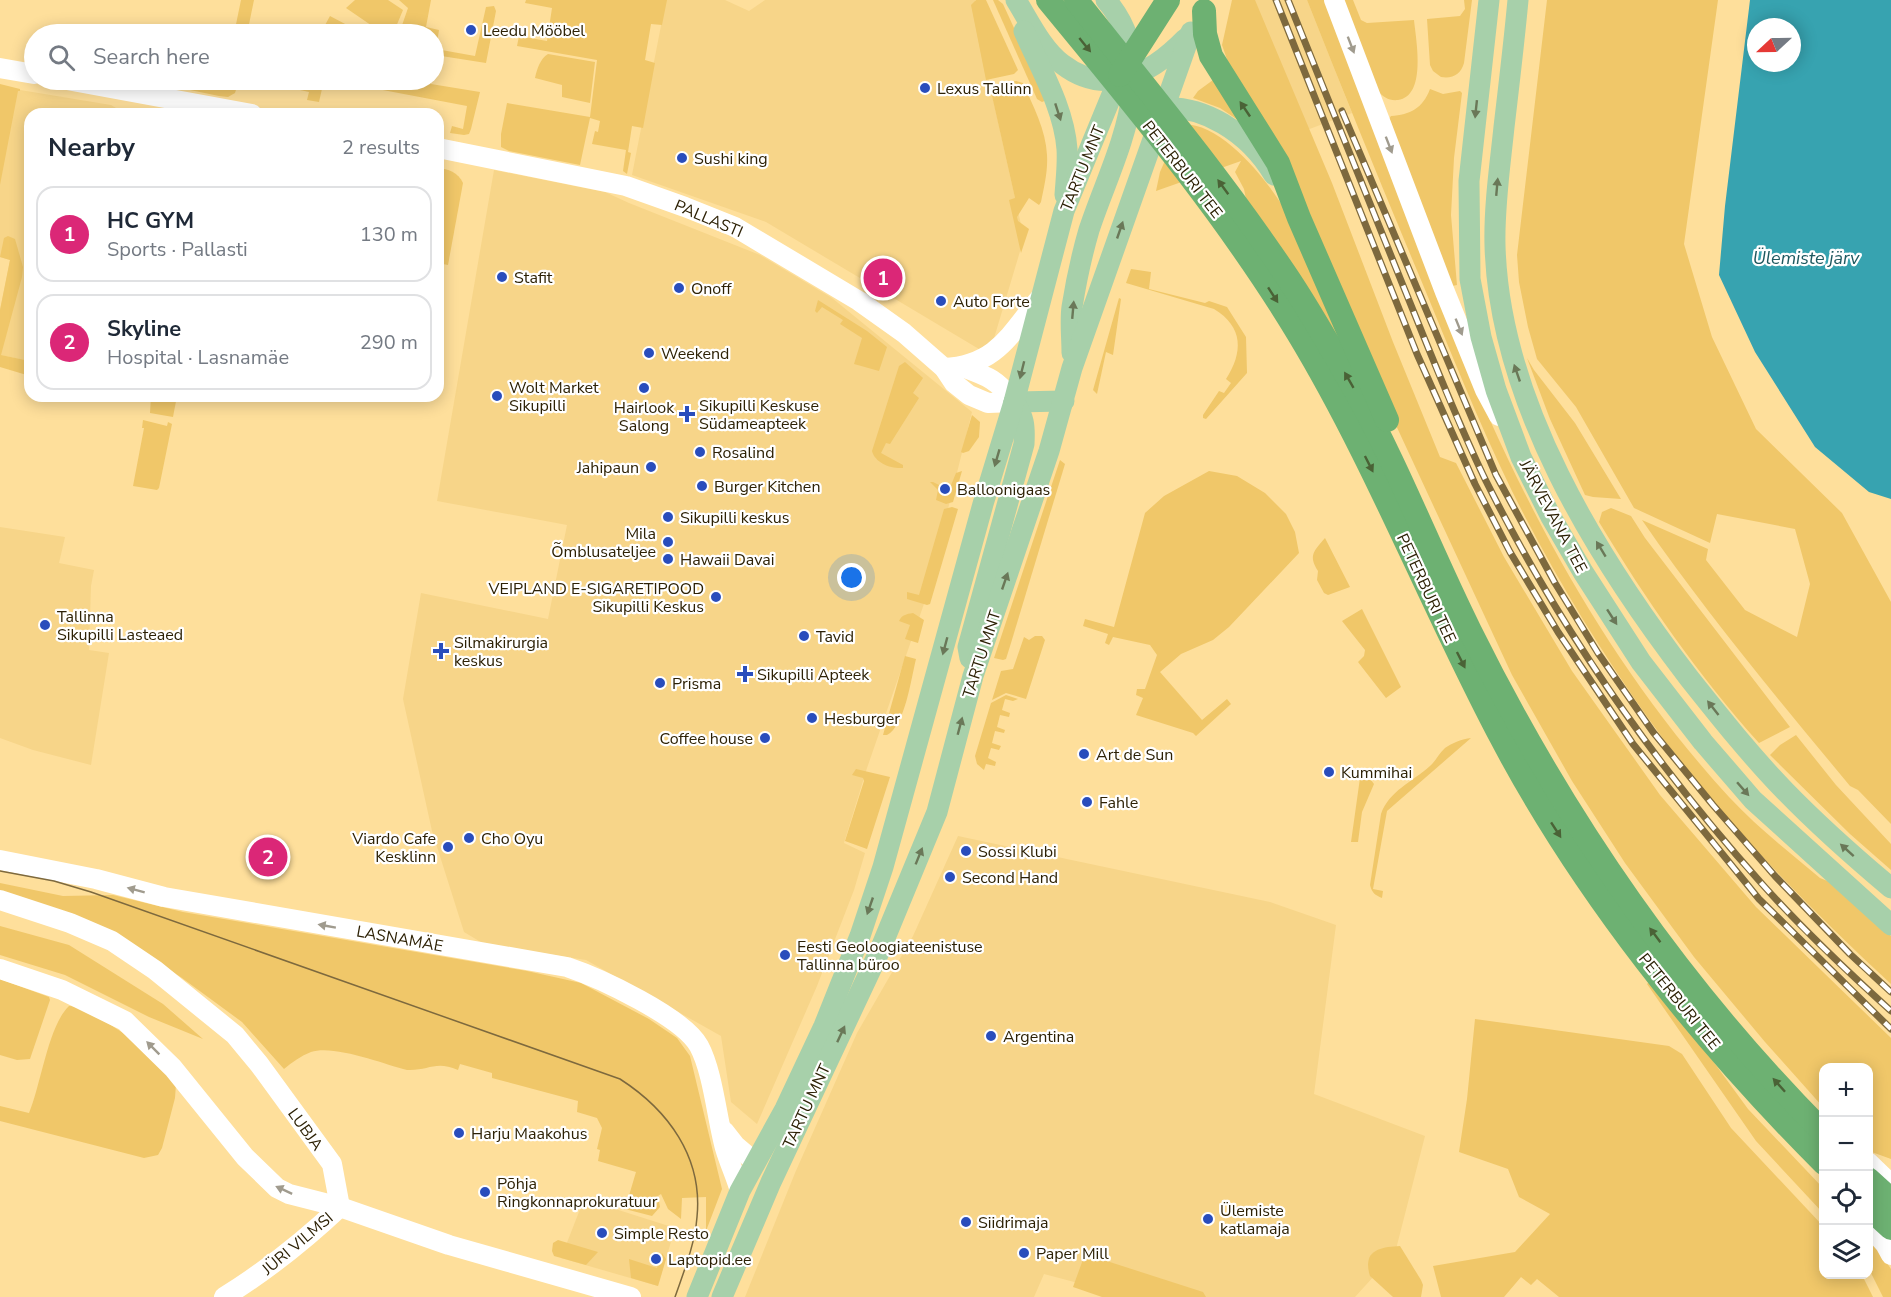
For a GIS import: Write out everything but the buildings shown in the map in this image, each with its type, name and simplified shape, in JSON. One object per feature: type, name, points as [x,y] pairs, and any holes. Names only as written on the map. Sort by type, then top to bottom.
[{"type":"highway","name":"PETERBURI TEE","points":[[1048,0],[1136,108],[1250,240],[1318,326],[1389,454],[1469,630],[1523,734],[1569,813],[1684,974],[1738,1039],[1819,1128]]},
{"type":"highway","name":"PETERBURI TEE","points":[[1076,0],[1204,161],[1250,240],[1371,466],[1456,650],[1503,741],[1553,827],[1667,989],[1783,1123],[1819,1158]]},
{"type":"highway","name":"TARTU MNT","points":[[1128,70],[1168,0]]},
{"type":"highway","name":"TARTU MNT","points":[[1191,32],[1207,6]]},
{"type":"highway","points":[[1207,6],[1205,34],[1211,56],[1278,163],[1299,218],[1523,734]]},
{"type":"highway","points":[[1873,1183],[1891,1200]]},
{"type":"highway","points":[[1873,1211],[1891,1228]]},
{"type":"main road","points":[[1011,0],[1056,103],[1063,126],[1067,149],[1064,211]]},
{"type":"main road","points":[[1016,0],[1046,46],[1061,63],[1092,80],[1168,57],[1191,32]]},
{"type":"main road","points":[[1072,368],[1072,308],[1089,231],[1118,156],[1129,114],[1125,31],[1106,0]]},
{"type":"main road","points":[[1479,0],[1477,18],[1484,34]]},
{"type":"main road","name":"JÄRVEVANA TEE","points":[[1489,0],[1469,181],[1470,279],[1481,337],[1496,390],[1521,457],[1551,517],[1583,572],[1641,662],[1703,742],[1753,800],[1891,924]]},
{"type":"main road","name":"JÄRVEVANA TEE","points":[[1518,0],[1497,189],[1495,246],[1501,302],[1512,360],[1531,412],[1581,516],[1626,592],[1665,646],[1718,714],[1784,790],[1828,833],[1891,888]]},
{"type":"main road","name":"TARTU MNT","points":[[722,1297],[771,1182],[880,950],[937,812],[973,676],[1049,451],[1072,368],[1191,32]]},
{"type":"main road","name":"TARTU MNT","points":[[697,1297],[740,1191],[785,1108],[828,1016],[860,936],[884,867],[983,504],[1014,402],[1064,211],[1092,144],[1128,70]]},
{"type":"main road","points":[[1092,144],[1129,114],[1164,107],[1196,112],[1218,121],[1251,145],[1269,166],[1299,218]]},
{"type":"main road","points":[[1014,402],[1064,401]]},
{"type":"main road","points":[[973,676],[968,647],[1024,444],[1025,424],[1021,411],[1014,402]]},
{"type":"main road","points":[[771,1182],[769,1159],[780,1136],[785,1108]]},
{"type":"main road","points":[[743,1247],[743,1218],[757,1184],[755,1162]]},
{"type":"street","points":[[1334,0],[1485,390],[1521,457]]},
{"type":"street","points":[[0,68],[24,72]]},
{"type":"street","points":[[121,90],[219,108]]},
{"type":"street","name":"PALLASTI","points":[[444,149],[627,186],[735,227],[859,301],[953,367],[995,381],[1002,386],[1014,402]]},
{"type":"street","points":[[953,367],[997,350],[1040,298]]},
{"type":"street","name":"LASNAMÄE","points":[[0,860],[96,879],[164,897],[567,967],[590,975],[673,1021],[687,1031],[699,1046],[725,1149],[740,1191]]},
{"type":"street","name":"LUBJA","points":[[0,900],[70,923],[112,941],[155,970],[235,1035],[332,1164],[340,1207]]},
{"type":"street","points":[[0,969],[62,990],[125,1021],[173,1068],[245,1157],[277,1188],[449,1245],[631,1297]]},
{"type":"street","points":[[1783,1123],[1819,1171]]},
{"type":"street","name":"LASNAMÄE","points":[[721,1126],[735,1145],[755,1162]]},
{"type":"street","points":[[1873,1166],[1891,1184]]},
{"type":"street","name":"JÜRI VILMSI","points":[[224,1297],[270,1267],[307,1238],[340,1207]]},
{"type":"street","points":[[1873,1230],[1885,1244],[1891,1256]]},
{"type":"shaded area","points":[[241,0],[254,0],[249,24],[236,24]]},
{"type":"shaded area","points":[[355,0],[388,0],[403,10],[397,24],[369,24],[346,8]]},
{"type":"shaded area","points":[[399,0],[431,0],[427,24],[402,24],[408,8]]},
{"type":"shaded area","points":[[526,0],[667,0],[662,25],[651,24],[645,60],[655,63],[643,128],[632,126],[628,152],[631,153],[627,174],[623,171],[626,150],[592,144],[600,121],[590,118],[580,165],[509,151],[501,147],[507,103],[590,117],[597,60],[517,46],[519,36],[547,41],[552,8],[525,3]]},
{"type":"shaded area","points":[[666,0],[725,0],[749,11],[765,0],[975,0],[980,41],[1024,238],[989,355],[766,222],[632,175]]},
{"type":"shaded area","points":[[976,0],[986,0],[1018,70],[1014,74],[986,80],[971,5]]},
{"type":"shaded area","points":[[993,0],[998,0],[1003,4],[1047,100],[1042,102],[1037,99]]},
{"type":"shaded area","points":[[1232,0],[1255,0],[1332,183],[1440,457],[1456,463],[1504,557],[1572,671],[1660,795],[1756,907],[1891,1038],[1891,1159],[1873,1152],[1873,1063],[1819,1063],[1819,1103],[1694,957],[1625,863],[1572,781],[1512,675],[1230,68],[1222,45]]},
{"type":"shaded area","points":[[1243,0],[1307,0],[1352,113],[1299,133]]},
{"type":"shaded area","points":[[1307,0],[1325,0],[1489,418],[1565,569],[1625,665],[1657,710],[1729,797],[1773,839],[1820,878],[1830,882],[1891,936],[1891,984],[1794,890],[1703,790],[1648,718],[1575,606],[1526,519],[1487,438]]},
{"type":"shaded area","points":[[1343,0],[1353,0],[1361,20],[1367,23],[1414,20],[1418,66],[1413,89],[1407,96],[1392,100],[1384,97],[1378,91]]},
{"type":"shaded area","points":[[1464,0],[1472,0],[1464,63],[1456,75],[1441,77],[1433,71],[1430,65],[1427,19],[1460,16],[1465,9]]},
{"type":"shaded area","points":[[1547,0],[1718,0],[1684,244],[1712,337],[1756,429],[1842,513],[1891,602],[1891,824],[1858,790],[1850,786],[1796,721],[1717,622],[1642,520],[1708,549],[1706,560],[1745,610],[1797,637],[1810,584],[1795,529],[1717,514],[1710,543],[1634,508],[1576,407],[1537,359],[1519,282],[1517,255]]},
{"type":"shaded area","points":[[494,6],[496,11],[486,63],[444,56],[444,50],[475,56],[486,7]]},
{"type":"shaded area","points":[[330,16],[345,24],[326,24]]},
{"type":"shaded area","points":[[548,54],[595,62],[590,103],[562,97],[562,85],[535,78],[541,61]]},
{"type":"shaded area","points":[[1213,80],[1244,124],[1220,108],[1193,98],[1198,91]]},
{"type":"shaded area","points":[[1016,81],[1023,83],[1035,109],[1042,127],[1047,155],[1041,202],[1039,205],[1029,198],[1017,217],[1018,221],[1029,229],[1021,253],[1009,200],[1015,198],[990,87]]},
{"type":"shaded area","points":[[0,84],[20,89],[20,91],[18,91],[0,185]]},
{"type":"shaded area","points":[[444,86],[480,92],[469,134],[450,133],[452,126],[463,129],[467,106],[383,90],[444,90]]},
{"type":"shaded area","points":[[8,88],[111,105],[116,108],[24,108],[24,360],[0,355],[0,310],[10,260],[0,257],[0,138]]},
{"type":"shaded area","points":[[1430,89],[1443,94],[1460,91],[1462,93],[1454,158],[1451,215],[1457,285],[1452,286],[1389,119],[1391,116],[1410,112],[1420,106]]},
{"type":"shaded area","points":[[190,90],[236,90],[228,97]]},
{"type":"shaded area","points":[[300,90],[322,90],[319,102],[307,100],[309,92]]},
{"type":"shaded area","points":[[1181,124],[1196,126],[1212,132],[1227,142],[1254,168],[1276,196],[1284,208],[1365,383],[1246,199],[1244,189],[1235,172],[1241,161],[1156,191],[1160,172]]},
{"type":"shaded area","points":[[444,169],[458,176],[463,183],[448,265],[444,264]]},
{"type":"shaded area","points":[[494,170],[605,192],[760,255],[832,298],[972,412],[926,598],[867,768],[844,843],[865,853],[854,890],[817,986],[757,1124],[731,1102],[721,1036],[586,960],[484,944],[464,932],[432,831],[403,699],[421,593],[548,619],[567,525],[437,501]]},
{"type":"shaded area","points":[[8,236],[15,239],[23,267],[1,355],[24,360],[24,374],[0,367],[0,310],[10,260],[0,257],[4,238]]},
{"type":"shaded area","points":[[1131,269],[1151,272],[1149,289],[1227,307],[1246,337],[1247,373],[1206,419],[1203,415],[1219,391],[1224,393],[1231,383],[1226,379],[1236,360],[1238,341],[1231,324],[1214,309],[1126,283]]},
{"type":"shaded area","points":[[1119,298],[1121,299],[1113,355],[1106,352],[1097,394],[1093,390]]},
{"type":"shaded area","points":[[818,300],[867,331],[887,347],[879,371],[854,364],[862,338],[840,324],[843,320],[822,307],[817,313],[815,311]]},
{"type":"shaded area","points":[[1527,358],[1575,423],[1621,499],[1585,495],[1550,419]]},
{"type":"shaded area","points":[[905,362],[923,378],[913,393],[919,398],[890,444],[886,443],[881,453],[903,465],[903,468],[898,468],[880,462],[872,451],[899,366]]},
{"type":"shaded area","points":[[151,402],[176,402],[173,417],[150,413]]},
{"type":"shaded area","points":[[972,415],[980,422],[979,437],[969,451],[963,453],[961,452]]},
{"type":"shaded area","points":[[143,420],[167,426],[168,422],[172,424],[157,490],[133,486],[144,428],[142,428]]},
{"type":"shaded area","points":[[1060,460],[1065,464],[1006,659],[994,658]]},
{"type":"shaded area","points":[[962,471],[953,502],[946,504],[936,500],[938,490],[930,482],[949,490],[956,473]]},
{"type":"shaded area","points":[[1209,471],[1237,476],[1265,493],[1286,514],[1295,532],[1299,553],[1229,627],[1213,640],[1181,654],[1160,672],[1202,720],[1227,699],[1231,704],[1196,736],[1193,733],[1136,715],[1143,698],[1136,695],[1137,689],[1145,689],[1157,655],[1150,645],[1113,637],[1109,645],[1105,643],[1108,634],[1083,626],[1085,619],[1114,627],[1145,513],[1164,496]]},
{"type":"shaded area","points":[[952,507],[958,509],[930,604],[907,599],[907,592],[919,595],[944,509]]},
{"type":"shaded area","points":[[1611,508],[1631,516],[1645,538],[1790,727],[1759,743],[1715,691],[1654,608],[1599,522],[1602,512]]},
{"type":"shaded area","name":"Tallinna Sikupilli Lasteaed","points":[[0,527],[65,537],[59,563],[94,570],[91,586],[89,650],[109,653],[91,765],[33,750],[0,738]]},
{"type":"shaded area","points":[[1325,538],[1350,587],[1328,595],[1324,593],[1317,580],[1318,571],[1313,561],[1315,550]]},
{"type":"shaded area","points":[[1362,609],[1401,687],[1386,698],[1358,662],[1364,656],[1365,650],[1342,621]]},
{"type":"shaded area","points":[[913,613],[924,620],[918,643],[905,639],[910,625],[899,621],[901,617]]},
{"type":"shaded area","points":[[1035,636],[1042,636],[1045,640],[1026,699],[1006,693],[992,700],[1001,671],[1013,669],[1024,637],[1029,640]]},
{"type":"shaded area","points":[[905,656],[916,659],[903,712],[893,730],[883,735]]},
{"type":"shaded area","points":[[1006,695],[1018,699],[1013,701],[1005,699],[1002,710],[1010,713],[1009,717],[1000,715],[997,727],[1005,730],[1004,733],[995,731],[992,743],[1001,746],[999,750],[991,748],[988,758],[996,762],[995,766],[986,764],[984,770],[977,764],[975,756],[991,703]]},
{"type":"shaded area","points":[[1796,735],[1836,785],[1891,844],[1891,870],[1850,834],[1770,755],[1780,745]]},
{"type":"shaded area","points":[[1471,738],[1387,811],[1373,889],[1383,891],[1382,898],[1377,896],[1370,885],[1381,814],[1385,806],[1395,793],[1432,764],[1445,748]]},
{"type":"shaded area","points":[[856,769],[890,777],[867,849],[845,841],[864,781],[863,778],[852,775]]},
{"type":"shaded area","points":[[1360,778],[1371,780],[1374,784],[1362,812],[1358,842],[1351,842]]},
{"type":"shaded area","points":[[958,836],[1270,902],[1336,925],[1314,1094],[1425,1136],[1395,1253],[1355,1297],[1131,1297],[1044,1274],[1034,1297],[745,1297],[795,1173],[857,1033],[913,936]]},
{"type":"shaded area","points":[[0,883],[63,896],[113,895],[183,912],[527,971],[581,983],[649,1019],[677,1038],[690,1056],[722,1189],[706,1231],[706,1197],[682,1198],[681,1219],[668,1209],[661,1194],[658,1196],[660,1207],[652,1216],[625,1209],[636,1172],[598,1161],[600,1150],[597,1149],[602,1128],[597,1118],[577,1112],[578,1101],[492,1078],[492,1073],[460,1064],[458,1070],[438,1066],[407,1070],[345,1053],[320,1050],[304,1055],[284,1069],[242,1022],[125,940],[0,893]]},
{"type":"shaded area","points":[[0,926],[69,945],[163,1004],[203,1039],[149,1017],[65,975],[0,955]]},
{"type":"shaded area","points":[[0,979],[49,997],[50,1000],[30,1059],[17,1060],[0,1055]]},
{"type":"shaded area","points":[[1649,982],[1710,1057],[1748,1109],[1819,1184],[1819,1209],[1756,1141],[1647,984]]},
{"type":"shaded area","points":[[69,1006],[98,1017],[133,1040],[148,1052],[176,1084],[175,1098],[162,1148],[158,1155],[144,1158],[0,1121],[0,1106],[29,1113],[50,1041],[62,1015]]},
{"type":"shaded area","points":[[1475,1019],[1669,1046],[1682,1054],[1731,1128],[1819,1222],[1819,1279],[1864,1279],[1873,1297],[1559,1297],[1537,1279],[1531,1285],[1521,1277],[1504,1297],[1441,1297],[1433,1266],[1515,1252],[1550,1214],[1519,1197],[1508,1169],[1459,1152]]},
{"type":"shaded area","points":[[584,1199],[675,1228],[658,1286],[561,1258]]},
{"type":"shaded area","points":[[558,1240],[598,1252],[586,1265],[554,1256],[553,1243]]},
{"type":"shaded area","points":[[1873,1242],[1891,1269],[1891,1297],[1883,1297],[1873,1277]]},
{"type":"shaded area","points":[[1400,1246],[1421,1280],[1423,1285],[1421,1297],[1393,1297],[1370,1276],[1368,1260],[1374,1252],[1386,1247]]},
{"type":"shaded area","points":[[662,1253],[666,1259],[658,1286],[631,1278],[629,1259],[657,1268]]},
{"type":"shaded area","points":[[1085,1254],[1203,1292],[1206,1297],[1102,1297],[1073,1287]]},
{"type":"water","name":"Ülemiste järv","points":[[1750,0],[1891,0],[1891,499],[1869,492],[1815,447],[1755,352],[1719,275],[1747,25],[1747,72],[1801,72],[1801,18],[1748,18]]},
{"type":"tram line","points":[[0,871],[54,881],[91,892],[620,1079],[637,1091],[667,1120],[679,1137],[694,1174],[697,1195],[696,1227],[689,1257],[675,1297]]},
{"type":"railway","points":[[1276,0],[1417,354],[1475,484],[1510,552],[1558,632],[1633,744],[1759,899],[1891,1029]]},
{"type":"railway","points":[[1288,0],[1464,432],[1486,481],[1545,589],[1611,692],[1684,791],[1723,839],[1794,918],[1891,1011]]},
{"type":"railway","points":[[1342,111],[1496,475],[1555,583],[1598,653],[1653,732],[1713,805],[1775,876],[1850,954],[1891,992]]},
{"type":"place","name":"Leedu Mööbel","points":[[471,30]]},
{"type":"place","name":"Lexus Tallinn","points":[[925,88]]},
{"type":"place","name":"Sushi king","points":[[682,158]]},
{"type":"place","name":"Stafit","points":[[502,277]]},
{"type":"place","name":"HC GYM","points":[[883,278]]},
{"type":"place","name":"Onoff","points":[[679,288]]},
{"type":"place","name":"Auto Forte","points":[[941,301]]},
{"type":"place","name":"Weekend","points":[[649,353]]},
{"type":"place","name":"Hairlook Salong","points":[[644,388]]},
{"type":"place","name":"Wolt Market Sikupilli","points":[[497,396]]},
{"type":"place","name":"Sikupilli Keskuse Südameapteek","points":[[687,414]]},
{"type":"place","name":"Rosalind","points":[[700,452]]},
{"type":"place","name":"Jahipaun","points":[[651,467]]},
{"type":"place","name":"Burger Kitchen","points":[[702,486]]},
{"type":"place","name":"Balloonigaas","points":[[945,489]]},
{"type":"place","name":"Sikupilli keskus","points":[[668,517]]},
{"type":"place","name":"Mila Õmblusateljee","points":[[668,542]]},
{"type":"place","name":"Hawaii Davai","points":[[668,559]]},
{"type":"place","name":"VEIPLAND E-SIGARETIPOOD Sikupilli Keskus","points":[[716,597]]},
{"type":"place","name":"Tallinna Sikupilli Lasteaed","points":[[45,625]]},
{"type":"place","name":"Tavid","points":[[804,636]]},
{"type":"place","name":"Silmakirurgia keskus","points":[[441,651]]},
{"type":"place","name":"Sikupilli Apteek","points":[[745,674]]},
{"type":"place","name":"Prisma","points":[[660,683]]},
{"type":"place","name":"Hesburger","points":[[812,718]]},
{"type":"place","name":"Coffee house","points":[[765,738]]},
{"type":"place","name":"Art de Sun","points":[[1084,754]]},
{"type":"place","name":"Kummihai","points":[[1329,772]]},
{"type":"place","name":"Fahle","points":[[1087,802]]},
{"type":"place","name":"Cho Oyu","points":[[469,838]]},
{"type":"place","name":"Viardo Cafe Kesklinn","points":[[448,847]]},
{"type":"place","name":"Sossi Klubi","points":[[966,851]]},
{"type":"place","name":"Skyline","points":[[268,857]]},
{"type":"place","name":"Second Hand","points":[[950,877]]},
{"type":"place","name":"Eesti Geoloogiateenistuse Tallinna büroo","points":[[785,955]]},
{"type":"place","name":"Argentina","points":[[991,1036]]},
{"type":"place","name":"Harju Maakohus","points":[[459,1133]]},
{"type":"place","name":"Põhja Ringkonnaprokuratuur","points":[[485,1192]]},
{"type":"place","name":"Ülemiste katlamaja","points":[[1208,1219]]},
{"type":"place","name":"Siidrimaja","points":[[966,1222]]},
{"type":"place","name":"Simple Resto","points":[[602,1233]]},
{"type":"place","name":"Paper Mill","points":[[1024,1253]]},
{"type":"place","name":"Laptopid.ee","points":[[656,1259]]}]
